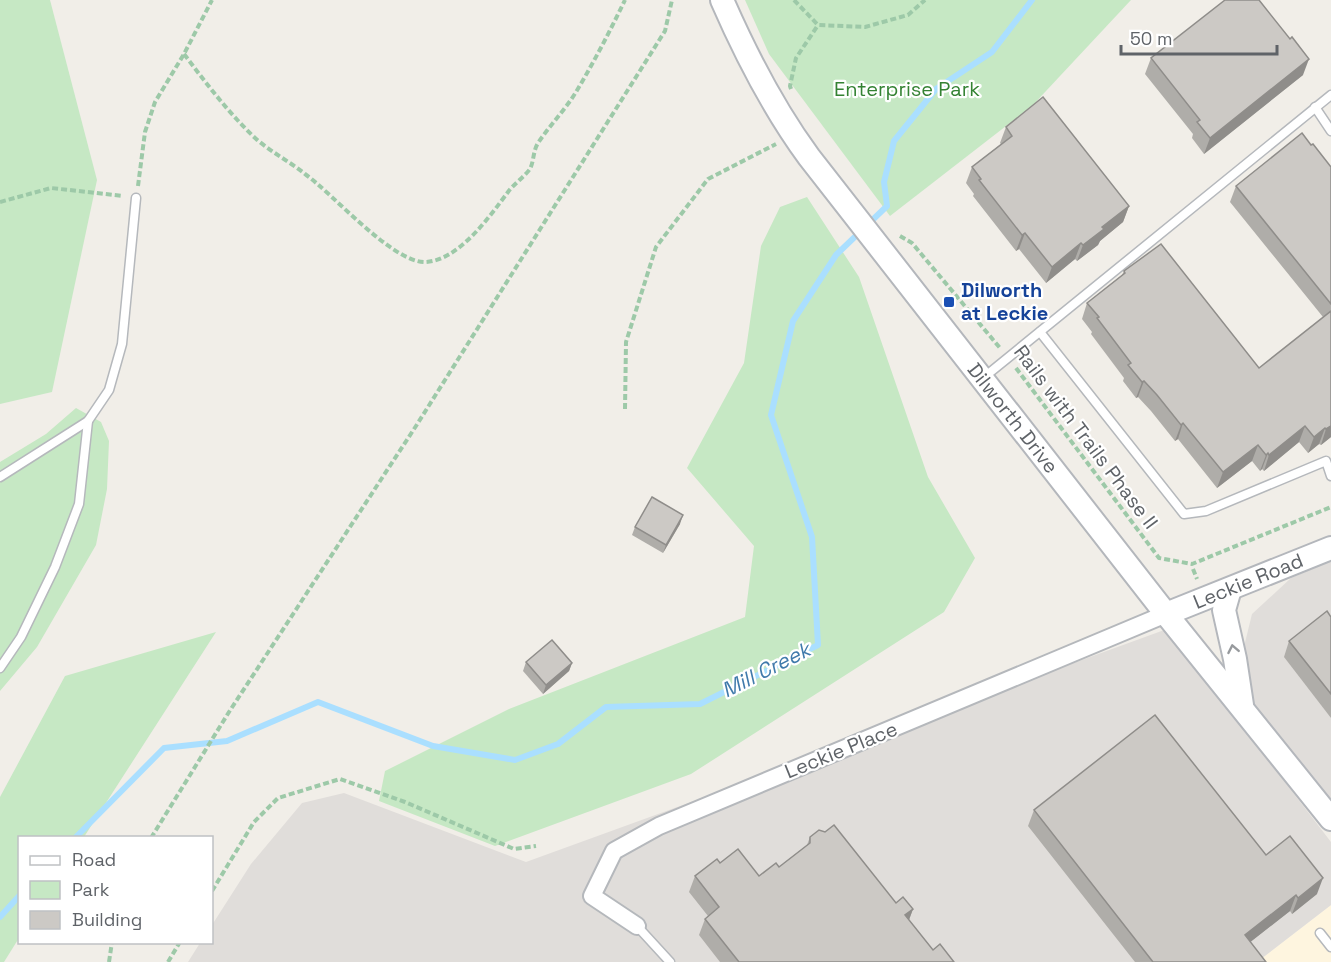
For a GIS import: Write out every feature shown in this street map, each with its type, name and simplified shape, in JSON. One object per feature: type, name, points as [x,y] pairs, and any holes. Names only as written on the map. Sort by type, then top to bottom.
[{"type":"main road","name":"Dilworth Drive","points":[[722,0],[751,63],[791,132],[858,219],[883,236],[983,379],[1166,614],[1331,819]]},
{"type":"main road","name":"Leckie Road","points":[[1166,614],[1331,548]]},
{"type":"main road","points":[[1230,589],[1224,610],[1235,659],[1242,707]]},
{"type":"street","name":"Leckie Place","points":[[636,926],[592,896],[614,851],[658,825],[1166,614]]},
{"type":"lane","points":[[983,379],[1331,95]]},
{"type":"lane","points":[[1315,107],[1331,131]]},
{"type":"lane","points":[[0,477],[88,421],[109,390],[122,344],[136,198]]},
{"type":"lane","points":[[1040,332],[1184,514],[1206,511],[1329,460],[1331,476]]},
{"type":"lane","points":[[0,669],[21,637],[55,567],[79,504],[88,421]]},
{"type":"lane","points":[[636,926],[670,962]]},
{"type":"lane","points":[[1320,933],[1331,947]]},
{"type":"path","points":[[0,202],[51,188],[136,198],[145,132],[151,112],[212,0]]},
{"type":"path","points":[[184,54],[220,102],[256,139],[306,174],[387,244],[408,258],[425,262],[448,255],[477,232],[486,218],[496,210],[508,191],[530,168],[536,146],[575,93],[625,0]]},
{"type":"path","points":[[152,836],[228,712],[416,426],[665,31],[672,0]]},
{"type":"path","points":[[794,0],[818,25],[865,27],[908,15],[925,0]]},
{"type":"path","points":[[794,94],[790,86],[796,58],[818,25]]},
{"type":"path","points":[[625,409],[626,342],[656,247],[708,179],[769,149],[791,132]]},
{"type":"path","name":"Rails with Trails Phase II","points":[[883,236],[912,243],[1008,359],[1159,558],[1192,564],[1331,507]]},
{"type":"path","points":[[1193,568],[1197,579]]},
{"type":"path","points":[[213,889],[254,822],[278,798],[340,779],[405,802],[514,849],[536,846]]},
{"type":"path","points":[[109,962],[112,944]]},
{"type":"path","points":[[168,962],[179,944]]},
{"type":"shaded area","points":[[1331,561],[1331,802],[1249,700],[1241,659],[1252,614],[1291,578]]},
{"type":"shaded area","points":[[1167,629],[1331,842],[1331,905],[1257,962],[188,962],[199,944],[213,944],[213,923],[251,864],[302,803],[344,793],[526,862]]},
{"type":"shaded area","points":[[1331,905],[1331,962],[1257,962]]},
{"type":"green space","points":[[0,0],[50,0],[97,180],[52,392],[0,404]]},
{"type":"green space","name":"Enterprise Park","points":[[745,0],[1131,0],[1032,106],[890,216],[769,54]]},
{"type":"green space","points":[[807,197],[859,277],[928,477],[975,558],[944,612],[691,774],[495,846],[379,801],[385,771],[509,709],[745,617],[754,546],[687,468],[744,363],[761,246],[780,207]]},
{"type":"green space","points":[[76,408],[101,422],[109,441],[107,489],[96,545],[37,647],[0,691],[0,462],[46,434]]},
{"type":"green space","points":[[216,632],[85,836],[18,836],[18,940],[4,962],[0,962],[0,797],[65,676]]},
{"type":"building","points":[[1225,0],[1259,0],[1309,59],[1210,138],[1197,122],[1200,120],[1151,58]]},
{"type":"building","points":[[1043,97],[1129,206],[1102,227],[1104,229],[1083,245],[1081,243],[1052,267],[1025,233],[1022,235],[979,180],[981,179],[972,167],[1012,136],[1006,127]]},
{"type":"building","points":[[1302,133],[1331,167],[1331,304],[1236,186]]},
{"type":"building","points":[[1161,244],[1259,368],[1331,311],[1331,426],[1314,437],[1305,426],[1269,455],[1268,453],[1266,455],[1258,445],[1223,472],[1183,423],[1181,425],[1157,395],[1128,365],[1131,363],[1087,303],[1125,273],[1124,271]]},
{"type":"building","points":[[652,497],[683,515],[666,545],[635,527]]},
{"type":"building","points":[[1327,611],[1331,617],[1331,694],[1289,641]]},
{"type":"building","points":[[552,640],[572,663],[546,685],[526,662]]},
{"type":"building","points":[[1155,715],[1266,855],[1290,836],[1323,878],[1298,898],[1296,895],[1245,935],[1266,962],[1153,962],[1034,810]]},
{"type":"building","points":[[834,825],[896,903],[903,897],[913,909],[905,915],[933,950],[940,944],[954,962],[739,962],[705,919],[719,907],[695,876],[717,859],[720,863],[738,849],[759,876],[776,863],[779,867],[810,843],[810,837],[819,830],[825,832]]},
{"type":"waterway","name":"Mill Creek","points":[[77,836],[164,748],[227,741],[318,702],[433,746],[515,760],[558,744],[606,707],[700,704],[818,645],[812,537],[771,415],[793,321],[836,255],[887,206],[884,182],[894,141],[936,89],[992,52],[1032,0]]},
{"type":"waterway","name":"Mill Creek","points":[[0,917],[18,897]]},
{"type":"place","name":"Dilworth at Leckie","points":[[949,302]]}]
